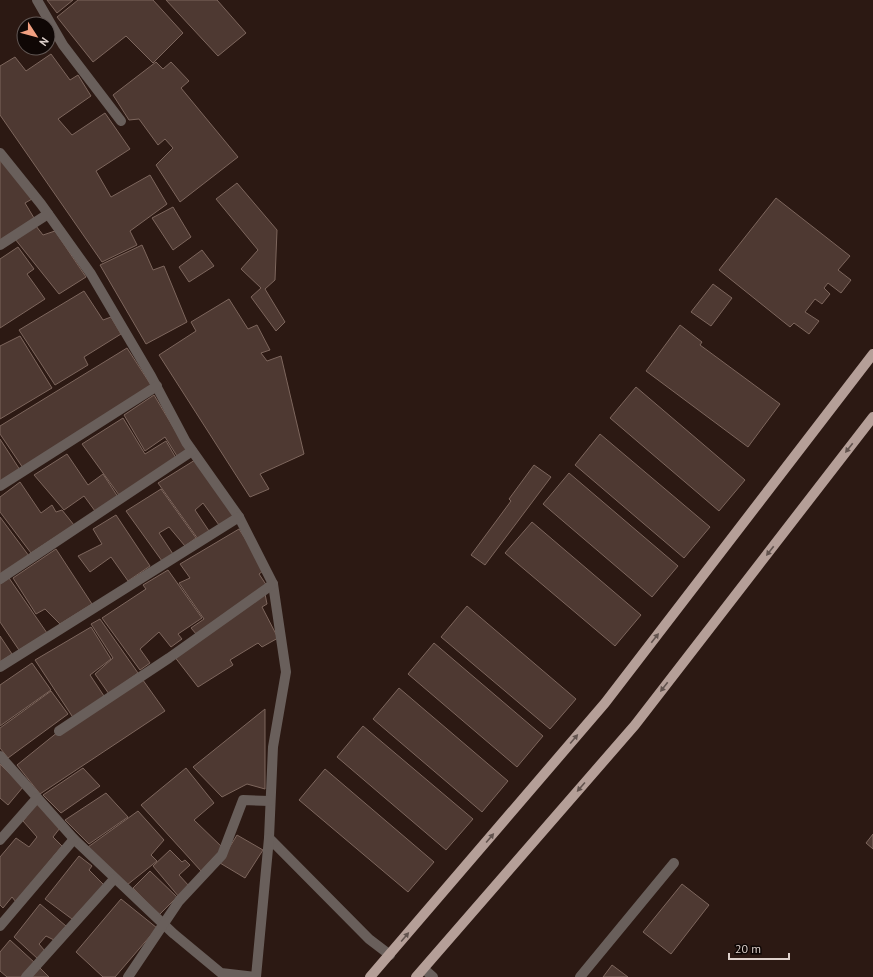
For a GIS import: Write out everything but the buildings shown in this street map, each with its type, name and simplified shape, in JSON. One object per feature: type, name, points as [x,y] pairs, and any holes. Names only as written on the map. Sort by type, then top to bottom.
[{"type":"main road","points":[[370,977],[605,703],[873,354]]},
{"type":"main road","points":[[416,977],[635,725],[873,417]]},
{"type":"street","points":[[38,0],[63,45],[121,121]]},
{"type":"street","points":[[0,153],[48,214],[91,274],[157,386],[192,451],[239,517],[273,584],[286,672],[273,747],[269,838],[256,977],[221,974],[114,879],[74,839],[0,756]]},
{"type":"street","points":[[0,244],[48,214]]},
{"type":"street","points":[[0,486],[157,386]]},
{"type":"street","points":[[0,579],[192,451]]},
{"type":"street","points":[[0,666],[239,517]]},
{"type":"street","points":[[59,731],[169,658],[273,584]]},
{"type":"street","points":[[0,840],[37,798]]},
{"type":"street","points":[[128,977],[180,901],[222,856],[243,800],[270,801]]},
{"type":"street","points":[[269,838],[369,939],[390,954]]},
{"type":"street","points":[[0,926],[74,839]]},
{"type":"street","points":[[580,977],[674,863]]},
{"type":"street","points":[[26,977],[114,879]]},
{"type":"street","points":[[424,969],[433,977]]}]
